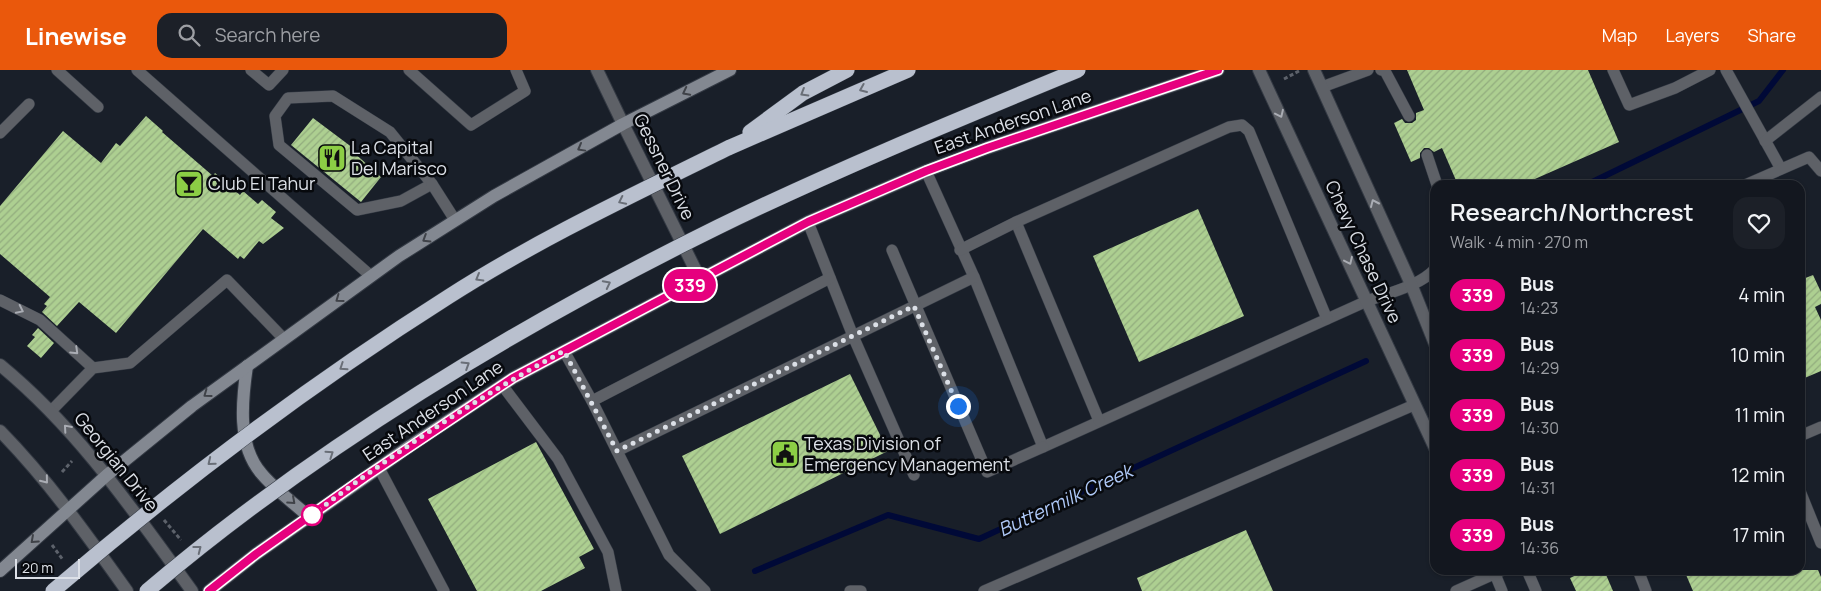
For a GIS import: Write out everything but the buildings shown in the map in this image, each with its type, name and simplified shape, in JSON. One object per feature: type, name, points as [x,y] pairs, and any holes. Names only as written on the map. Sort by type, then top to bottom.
[{"type":"highway","points":[[728,148],[802,93],[847,70]]},
{"type":"highway","points":[[53,591],[228,448],[449,296],[560,231],[728,148],[908,70]]},
{"type":"highway","points":[[147,591],[266,496],[470,362],[594,291],[728,223],[924,133],[1078,70]]},
{"type":"main road","points":[[0,571],[108,475],[192,406],[371,276],[455,220],[623,124],[730,70]]},
{"type":"main road","name":"East Anderson Lane","points":[[209,591],[256,554],[502,385],[808,222],[926,171],[1218,70]]},
{"type":"main road","points":[[247,366],[243,394],[246,444],[260,473],[310,517]]},
{"type":"street","name":"Gessner Drive","points":[[597,70],[700,279]]},
{"type":"street","name":"Chevy Chase Drive","points":[[1259,70],[1430,438]]},
{"type":"street","name":"Chevy Chase Drive","points":[[1314,70],[1411,284],[1430,332]]},
{"type":"street","name":"Georgian Drive","points":[[0,365],[51,411],[108,475],[192,591]]},
{"type":"street","points":[[0,431],[29,461],[69,509],[127,591]]},
{"type":"lane","points":[[57,70],[98,107]]},
{"type":"lane","points":[[137,70],[371,276]]},
{"type":"lane","points":[[251,70],[269,85],[284,70]]},
{"type":"lane","points":[[409,70],[471,125],[525,91],[516,70]]},
{"type":"lane","points":[[1322,87],[1368,70]]},
{"type":"lane","points":[[1381,70],[1385,71],[1409,116]]},
{"type":"lane","points":[[1613,70],[1629,105],[1675,88],[1710,70]]},
{"type":"lane","points":[[1726,70],[1781,169]]},
{"type":"lane","points":[[432,184],[402,201],[357,210],[279,146],[275,116],[288,98],[333,96],[390,132],[432,184],[455,220]]},
{"type":"lane","points":[[1765,141],[1821,97]]},
{"type":"lane","points":[[0,133],[29,104]]},
{"type":"lane","points":[[960,250],[1016,222],[1229,127],[1242,125],[1249,131],[1327,319]]},
{"type":"lane","points":[[1427,155],[1434,180]]},
{"type":"lane","points":[[1756,180],[1809,157],[1821,172]]},
{"type":"lane","points":[[926,171],[960,250],[974,277],[1043,447]]},
{"type":"lane","points":[[808,222],[853,336],[914,475]]},
{"type":"lane","points":[[1016,222],[1099,421]]},
{"type":"lane","points":[[892,250],[914,306],[987,472],[1430,274]]},
{"type":"lane","points":[[617,451],[974,277]]},
{"type":"lane","points":[[592,401],[830,278]]},
{"type":"lane","points":[[51,411],[93,368],[130,364],[227,280],[284,339]]},
{"type":"lane","points":[[0,300],[40,320],[93,368]]},
{"type":"lane","points":[[564,351],[592,401],[669,555],[705,591]]},
{"type":"lane","points":[[502,385],[558,459],[608,552],[616,591]]},
{"type":"lane","points":[[984,591],[1414,404]]},
{"type":"lane","points":[[1805,434],[1821,426]]},
{"type":"lane","points":[[379,468],[444,591]]},
{"type":"lane","points":[[1805,503],[1821,543]]},
{"type":"lane","points":[[1456,591],[1489,575]]},
{"type":"lane","points":[[1498,575],[1502,591]]},
{"type":"lane","points":[[1529,575],[1536,591]]},
{"type":"lane","points":[[1640,575],[1646,591]]},
{"type":"lane","points":[[850,591],[861,591]]},
{"type":"path","points":[[1284,79],[1300,70]]},
{"type":"path","points":[[62,472],[72,461]]},
{"type":"waterway","name":"Buttermilk Creek","points":[[1596,180],[1759,101],[1783,70]]},
{"type":"waterway","name":"Buttermilk Creek","points":[[755,571],[888,515],[979,539],[1366,361]]},
{"type":"bus line","name":"339","points":[[209,591],[256,554],[365,477],[513,378],[808,222],[926,171],[987,148],[1218,70]]},
{"type":"place","name":"La Capital Del Marisco","points":[[332,158]]},
{"type":"place","name":"Club El Tahur","points":[[189,184]]},
{"type":"place","name":"Texas Division of Emergency Management","points":[[785,454]]},
{"type":"route","points":[[312,515],[410,446],[513,378],[564,351],[617,451],[914,306],[958,406]]}]
